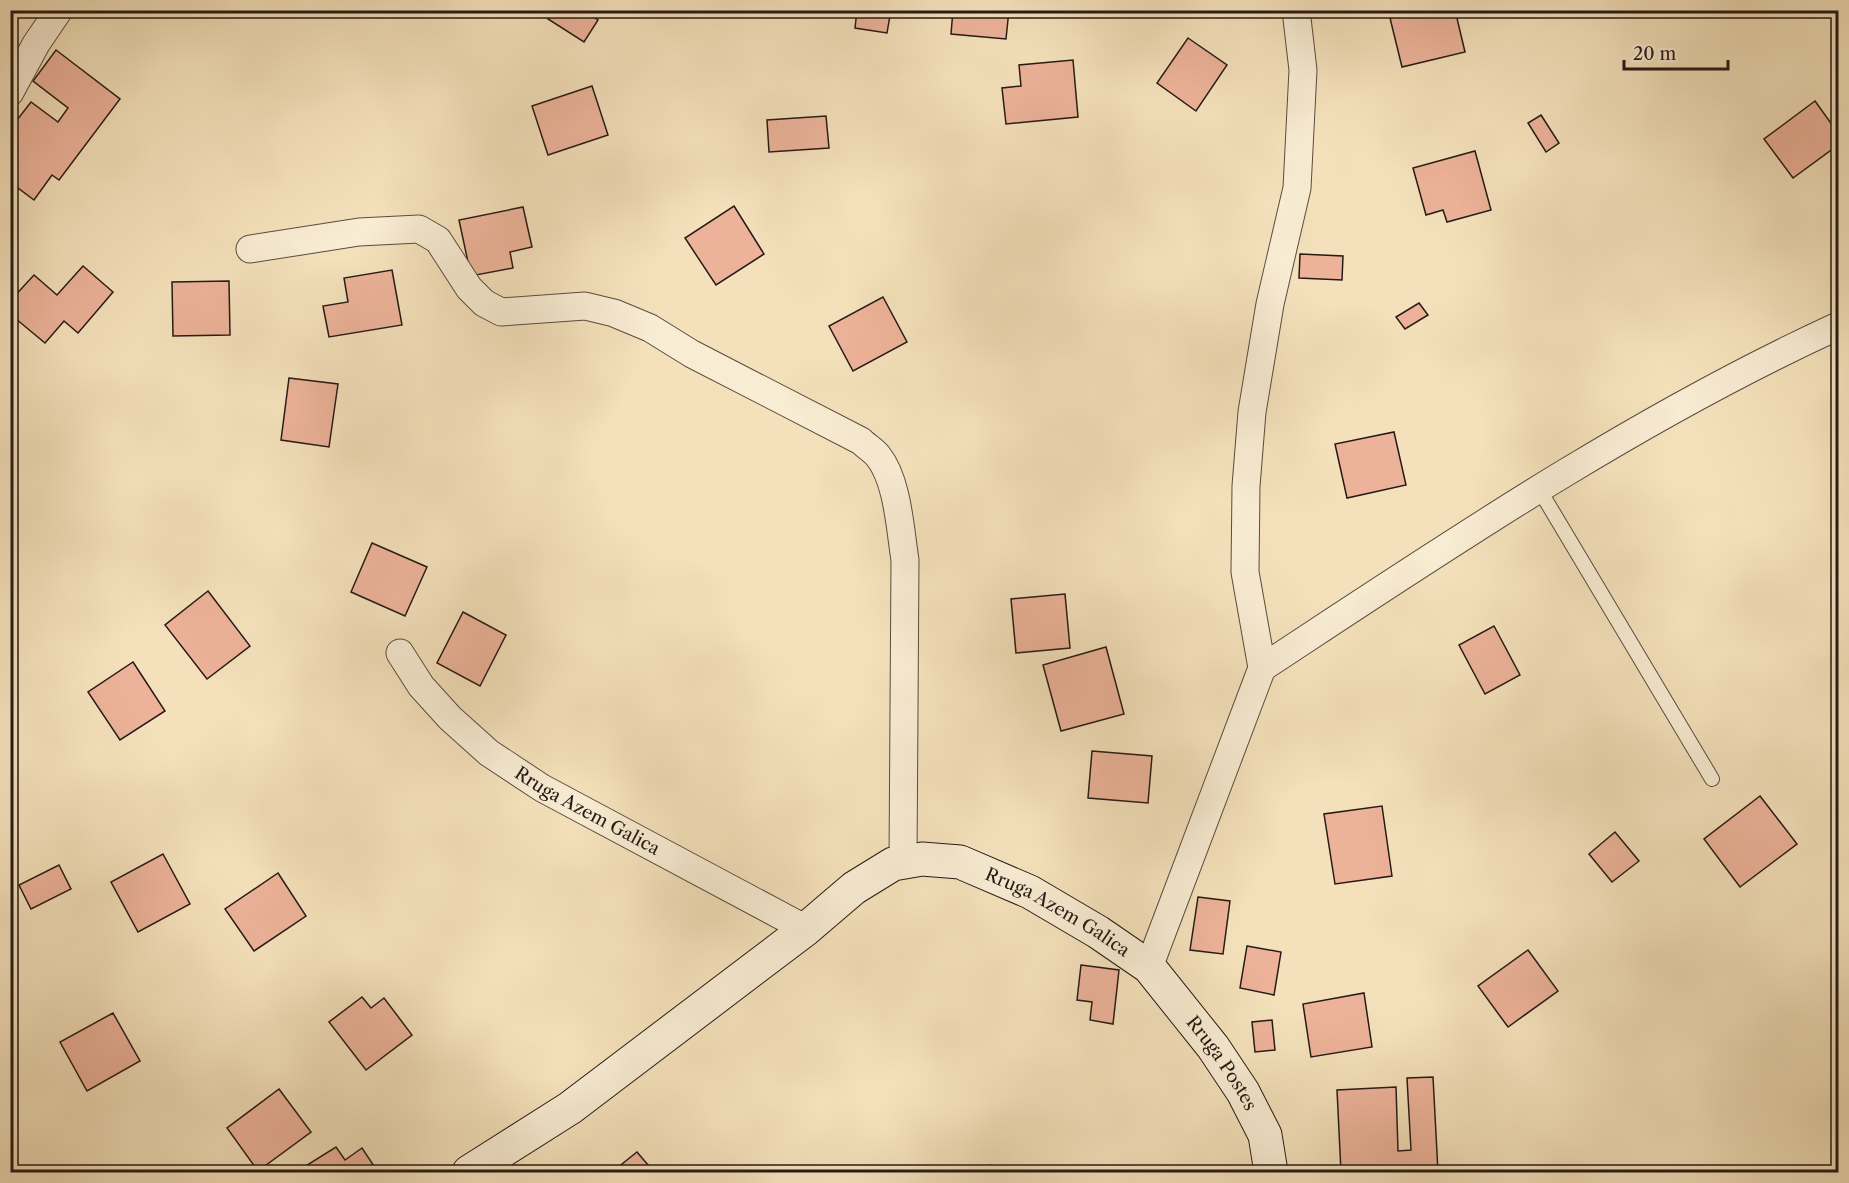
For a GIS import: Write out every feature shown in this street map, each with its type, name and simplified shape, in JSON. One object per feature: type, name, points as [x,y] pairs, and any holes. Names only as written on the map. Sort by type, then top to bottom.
[{"type":"street","points":[[10,92],[36,44],[59,10]]},
{"type":"street","points":[[1149,967],[1262,668],[1245,572],[1246,486],[1254,401],[1270,304],[1297,188],[1303,70],[1296,10]]},
{"type":"street","points":[[250,249],[359,232],[419,229],[438,240],[469,288],[484,303],[501,312],[585,306],[614,313],[650,328],[692,354],[861,441],[879,457],[891,480],[899,516],[904,560],[903,862]]},
{"type":"street","points":[[1262,668],[1476,527],[1637,429],[1762,361],[1839,326]]},
{"type":"street","name":"Rruga Azem Galica","points":[[400,653],[421,686],[489,753],[542,788],[806,929]]},
{"type":"street","name":"Rruga Azem Galica","points":[[469,1173],[570,1108],[806,929],[854,888],[893,864],[922,859],[960,862],[970,866],[1030,892],[1098,932],[1149,967]]},
{"type":"street","name":"Rruga Postes","points":[[1149,967],[1213,1047],[1243,1092],[1265,1135],[1271,1173]]},
{"type":"lane","points":[[1539,489],[1712,779]]},
{"type":"building","points":[[554,10],[583,10],[598,20],[584,42],[548,19]]},
{"type":"building","points":[[857,10],[891,10],[887,33],[855,28]]},
{"type":"building","points":[[953,10],[1009,10],[1006,39],[951,34]]},
{"type":"building","points":[[1420,10],[1455,10],[1465,52],[1402,67],[1390,18]]},
{"type":"building","points":[[1188,38],[1227,65],[1196,111],[1157,83]]},
{"type":"building","points":[[56,50],[120,99],[59,180],[52,175],[34,200],[10,182],[10,129],[31,102],[58,122],[68,108],[33,81]]},
{"type":"building","points":[[1073,60],[1078,117],[1006,124],[1002,88],[1021,86],[1019,65]]},
{"type":"building","points":[[592,86],[608,135],[548,155],[532,106]]},
{"type":"building","points":[[1815,101],[1838,133],[1838,145],[1793,178],[1764,139]]},
{"type":"building","points":[[1541,115],[1559,143],[1546,152],[1528,123]]},
{"type":"building","points":[[826,116],[829,148],[769,152],[767,120]]},
{"type":"building","points":[[1475,151],[1491,210],[1447,222],[1443,210],[1426,215],[1413,168]]},
{"type":"building","points":[[734,206],[764,254],[716,285],[685,238]]},
{"type":"building","points":[[523,207],[532,247],[510,252],[513,268],[471,276],[459,220]]},
{"type":"building","points":[[1300,254],[1343,256],[1342,280],[1299,278]]},
{"type":"building","points":[[83,266],[113,292],[78,333],[64,321],[45,343],[10,314],[10,301],[34,275],[57,295]]},
{"type":"building","points":[[392,270],[402,325],[329,337],[323,306],[348,302],[344,278]]},
{"type":"building","points":[[229,281],[230,335],[173,336],[172,282]]},
{"type":"building","points":[[883,297],[907,342],[853,371],[829,326]]},
{"type":"building","points":[[1419,303],[1428,315],[1405,329],[1396,317]]},
{"type":"building","points":[[289,378],[338,384],[329,447],[281,440]]},
{"type":"building","points":[[1394,432],[1406,485],[1347,498],[1335,444]]},
{"type":"building","points":[[372,543],[427,567],[405,616],[351,592]]},
{"type":"building","points":[[208,591],[250,646],[207,679],[165,625]]},
{"type":"building","points":[[1065,594],[1070,648],[1016,653],[1011,599]]},
{"type":"building","points":[[463,612],[506,635],[480,686],[437,663]]},
{"type":"building","points":[[1494,626],[1520,675],[1485,694],[1459,645]]},
{"type":"building","points":[[1106,647],[1124,714],[1061,731],[1043,665]]},
{"type":"building","points":[[133,662],[165,711],[120,740],[88,692]]},
{"type":"building","points":[[1092,751],[1152,756],[1148,803],[1088,798]]},
{"type":"building","points":[[1760,796],[1797,844],[1740,887],[1704,839]]},
{"type":"building","points":[[1382,806],[1392,876],[1335,884],[1324,814]]},
{"type":"building","points":[[1615,832],[1639,861],[1612,882],[1589,854]]},
{"type":"building","points":[[163,854],[190,904],[138,932],[111,882]]},
{"type":"building","points":[[59,865],[71,889],[31,909],[19,885]]},
{"type":"building","points":[[278,873],[306,916],[254,951],[225,909]]},
{"type":"building","points":[[1198,897],[1230,901],[1223,954],[1190,950]]},
{"type":"building","points":[[1247,946],[1281,952],[1274,995],[1240,988]]},
{"type":"building","points":[[1528,950],[1558,991],[1508,1027],[1478,986]]},
{"type":"building","points":[[1081,965],[1119,970],[1113,1024],[1090,1020],[1092,1002],[1077,1000]]},
{"type":"building","points":[[1364,993],[1372,1047],[1311,1057],[1303,1004]]},
{"type":"building","points":[[362,997],[371,1008],[384,998],[412,1035],[366,1070],[329,1022]]},
{"type":"building","points":[[113,1013],[140,1061],[87,1091],[60,1042]]},
{"type":"building","points":[[1272,1020],[1275,1050],[1255,1052],[1252,1022]]},
{"type":"building","points":[[1433,1077],[1438,1172],[1341,1172],[1337,1090],[1396,1087],[1398,1151],[1411,1150],[1407,1078]]},
{"type":"building","points":[[279,1089],[311,1132],[258,1171],[227,1128]]},
{"type":"building","points":[[336,1147],[345,1160],[362,1148],[378,1172],[296,1172]]},
{"type":"building","points":[[637,1152],[654,1172],[612,1172]]},
{"type":"building","points":[[990,1165],[1014,1172],[988,1172]]}]
